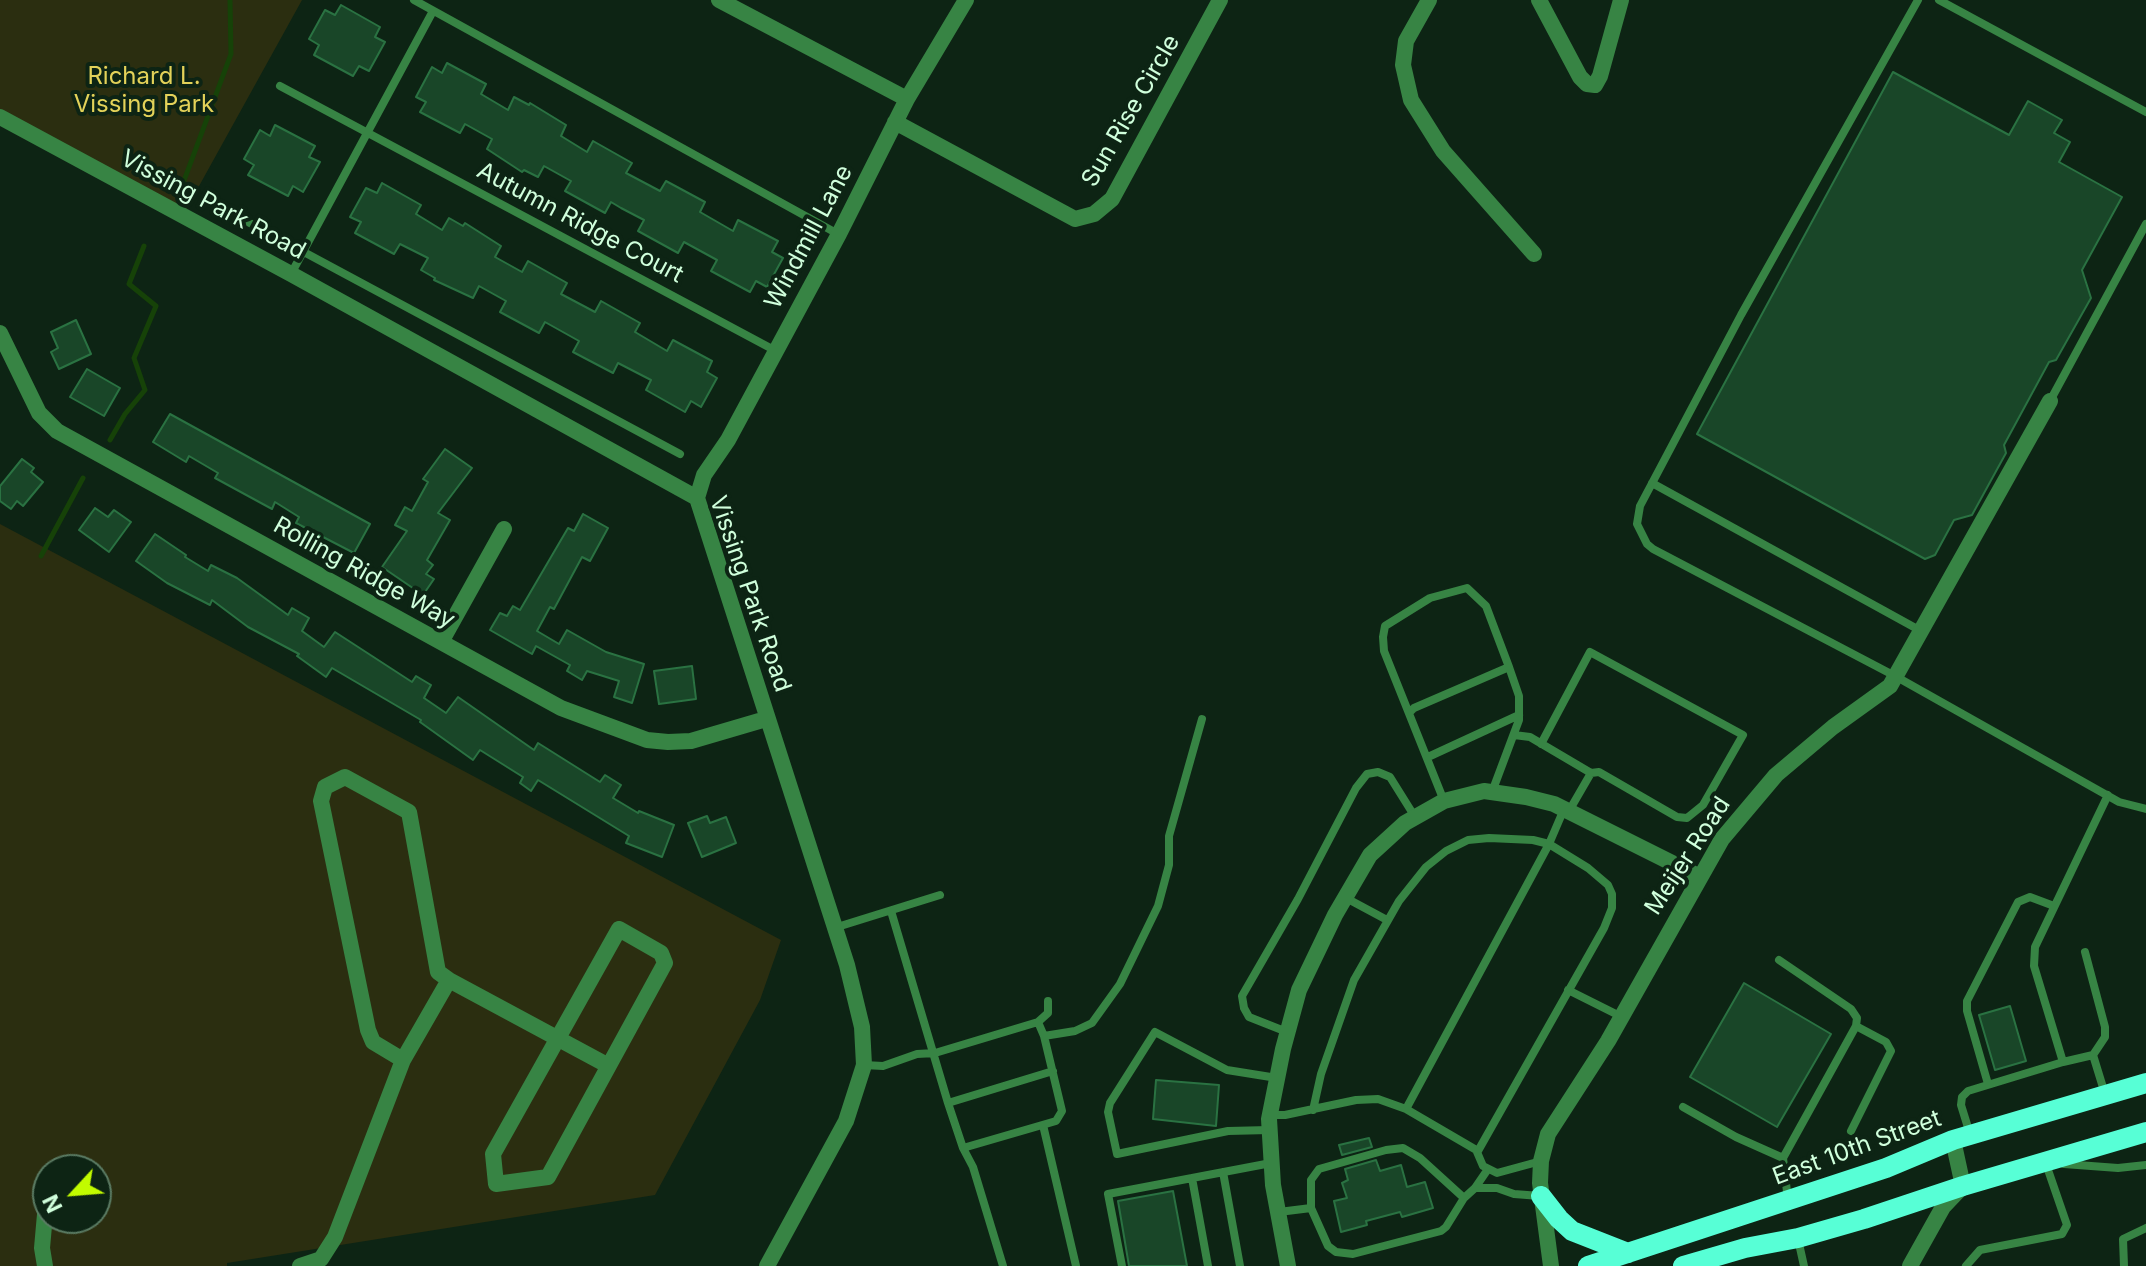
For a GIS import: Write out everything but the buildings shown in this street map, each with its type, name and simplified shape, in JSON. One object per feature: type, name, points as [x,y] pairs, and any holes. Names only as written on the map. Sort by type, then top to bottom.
[{"type":"main road","name":"East 10th Street","points":[[1588,1266],[1886,1168],[1962,1138],[2146,1083]]},
{"type":"main road","points":[[1683,1266],[1745,1248],[1798,1238],[2146,1132]]},
{"type":"main road","points":[[1541,1196],[1572,1231],[1628,1253]]},
{"type":"street","points":[[719,0],[907,99]]},
{"type":"street","name":"Windmill Lane","points":[[697,498],[704,475],[728,440],[839,234],[907,99],[966,0]]},
{"type":"street","name":"Sun Rise Circle","points":[[895,122],[1075,219],[1094,214],[1112,199],[1220,0]]},
{"type":"street","points":[[1429,0],[1406,41],[1403,65],[1411,100],[1443,151],[1534,254]]},
{"type":"street","points":[[1539,0],[1580,77],[1587,84],[1595,85],[1621,0]]},
{"type":"street","name":"Vissing Park Road","points":[[0,117],[697,498],[847,965],[862,1027],[864,1065],[846,1121],[767,1266]]},
{"type":"street","name":"Rolling Ridge Way","points":[[0,333],[4,350],[39,413],[57,431],[561,708],[647,740],[691,741],[766,719]]},
{"type":"street","name":"Meijer Road","points":[[1551,1266],[1541,1196],[1541,1161],[1548,1134],[1622,1017],[1722,839],[1776,775],[1833,727],[1890,686],[2050,401]]},
{"type":"street","points":[[441,642],[504,529]]},
{"type":"street","points":[[403,1060],[373,1042],[368,1030],[321,801],[325,787],[345,777],[409,812],[438,972],[607,1065]]},
{"type":"street","points":[[1288,1266],[1272,1163],[1270,1123],[1277,1078],[1299,990],[1370,855],[1415,817],[1444,801],[1484,791],[1526,797],[1566,811],[1700,877]]},
{"type":"street","points":[[619,929],[661,953],[665,963],[607,1065],[548,1177],[496,1184],[493,1154],[619,929]]},
{"type":"street","points":[[300,1266],[321,1259],[335,1237],[403,1060],[449,980]]},
{"type":"street","points":[[1910,1266],[1943,1207],[1963,1186],[1962,1138]]},
{"type":"street","points":[[43,1234],[45,1266]]},
{"type":"lane","points":[[414,0],[839,234]]},
{"type":"lane","points":[[1918,0],[1741,315],[1640,506],[1637,524],[1653,549],[1895,676],[2119,802],[2146,809]]},
{"type":"lane","points":[[1939,0],[2146,112]]},
{"type":"lane","points":[[291,274],[433,11]]},
{"type":"lane","name":"Autumn Ridge Court","points":[[280,86],[776,351]]},
{"type":"lane","points":[[220,207],[680,454]]},
{"type":"lane","points":[[2050,401],[2146,224]]},
{"type":"lane","points":[[1652,483],[1921,631]]},
{"type":"lane","points":[[1444,801],[1384,651],[1383,637],[1385,626],[1430,598],[1467,588],[1486,606],[1519,696],[1519,715],[1514,735],[1492,792]]},
{"type":"lane","points":[[1514,735],[1530,737],[1541,744],[1591,773],[1599,772],[1677,817],[1687,818],[1703,805],[1743,735],[1590,652],[1541,744]]},
{"type":"lane","points":[[1409,713],[1414,708],[1509,667]]},
{"type":"lane","points":[[1428,757],[1519,715]]},
{"type":"lane","points":[[1044,1036],[1075,1031],[1092,1023],[1120,984],[1158,906],[1169,865],[1169,836],[1202,719]]},
{"type":"lane","points":[[1287,1032],[1249,1017],[1242,996],[1298,899],[1356,788],[1367,774],[1378,772],[1390,777],[1415,817]]},
{"type":"lane","points":[[1406,1109],[1566,811],[1591,773]]},
{"type":"lane","points":[[2063,1062],[2034,966],[2035,947],[2108,795]]},
{"type":"lane","points":[[1313,1110],[1321,1074],[1354,980],[1387,920],[1426,867],[1446,851],[1468,840],[1533,840],[1549,844],[1588,868],[1608,885],[1612,908],[1604,928],[1477,1152]]},
{"type":"lane","points":[[833,928],[940,895]]},
{"type":"lane","points":[[1988,1084],[1967,1011],[1967,1001],[2018,902],[2030,897],[2054,906]]},
{"type":"lane","points":[[1345,898],[1387,920]]},
{"type":"lane","points":[[891,911],[948,1103],[963,1148],[973,1167],[1003,1266]]},
{"type":"lane","points":[[1962,1138],[1962,1097],[1968,1091],[2093,1055],[2105,1037],[2085,952]]},
{"type":"lane","points":[[1779,960],[1851,1009],[1857,1018],[1856,1026],[1783,1158],[1788,1201]]},
{"type":"lane","points":[[1568,990],[1622,1017]]},
{"type":"lane","points":[[864,1065],[883,1066],[1038,1022],[1048,1013],[1048,1001]]},
{"type":"lane","points":[[963,1148],[1056,1121],[1062,1111],[1038,1022]]},
{"type":"lane","points":[[1851,1131],[1891,1051],[1886,1042],[1856,1026]]},
{"type":"lane","points":[[1277,1078],[1227,1070],[1155,1032],[1110,1103],[1108,1112],[1117,1154],[1270,1123],[1356,1100],[1378,1099],[1406,1109],[1477,1152],[1483,1166],[1497,1173],[1541,1161]]},
{"type":"lane","points":[[2093,1055],[2105,1095]]},
{"type":"lane","points":[[948,1103],[1053,1071]]},
{"type":"lane","points":[[1683,1107],[1736,1137],[1783,1158]]},
{"type":"lane","points":[[1043,1125],[1076,1266]]},
{"type":"lane","points":[[1464,1198],[1420,1158],[1403,1148],[1319,1169],[1311,1180],[1311,1208],[1328,1246],[1336,1252],[1353,1254],[1441,1231],[1488,1169]]},
{"type":"lane","points":[[1966,1266],[1980,1250],[2062,1234],[2067,1225],[2045,1162],[2118,1168],[2146,1165]]},
{"type":"lane","points":[[1122,1266],[1108,1194],[1272,1163]]},
{"type":"lane","points":[[1223,1172],[1240,1266]]},
{"type":"lane","points":[[1192,1178],[1208,1266]]},
{"type":"lane","points":[[1475,1188],[1497,1188],[1514,1194],[1541,1196]]},
{"type":"lane","points":[[1278,1212],[1311,1208]]},
{"type":"lane","points":[[2124,1266],[2123,1239],[2146,1228]]},
{"type":"lane","points":[[1798,1238],[1804,1266]]},
{"type":"green space","name":"Richard L. Vissing Park","points":[[0,0],[302,0],[183,215],[0,117]]},
{"type":"green space","points":[[0,524],[781,940],[760,1000],[655,1195],[227,1263],[227,1266],[0,1266]]},
{"type":"waterway","points":[[182,186],[231,54],[230,0]]},
{"type":"waterway","points":[[110,440],[125,414],[145,390],[134,358],[156,306],[129,284],[144,246]]},
{"type":"waterway","points":[[41,556],[83,478]]}]
